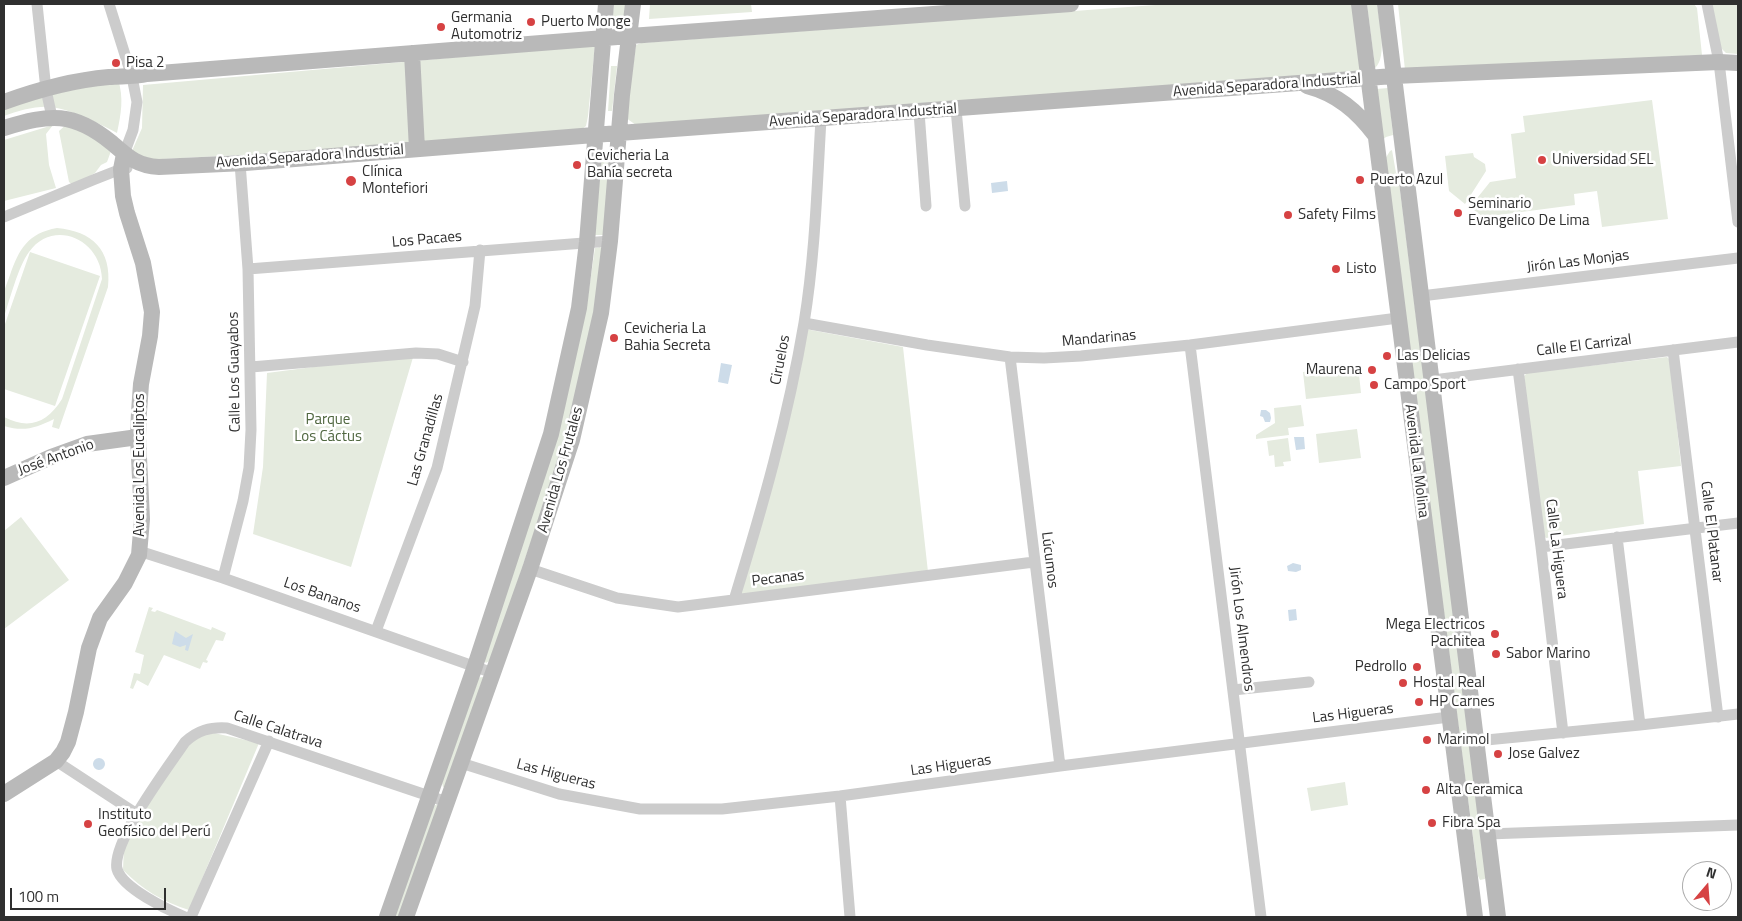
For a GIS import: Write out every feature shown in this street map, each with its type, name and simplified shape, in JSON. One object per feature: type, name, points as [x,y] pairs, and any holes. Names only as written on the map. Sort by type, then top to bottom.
[{"type":"main road","name":"Avenida Los Frutales","points":[[387,917],[475,666],[550,434],[580,308],[606,4]]},
{"type":"main road","name":"Avenida Los Frutales","points":[[406,917],[530,569],[572,440],[601,313],[610,241],[633,4]]},
{"type":"main road","points":[[4,102],[69,84],[110,77],[132,77],[148,74],[969,7],[1071,4]]},
{"type":"main road","name":"Avenida La Molina","points":[[1359,4],[1475,917]]},
{"type":"main road","name":"Avenida La Molina","points":[[1385,4],[1498,917]]},
{"type":"main road","points":[[412,53],[417,150]]},
{"type":"main road","name":"Avenida Separadora Industrial","points":[[4,128],[32,119],[52,117],[78,122],[106,139],[123,161],[148,166],[240,163],[1394,76],[1719,62],[1738,63]]},
{"type":"main road","points":[[1300,84],[1336,96],[1364,120],[1375,136]]},
{"type":"main road","points":[[1378,158],[1386,146],[1396,144],[1407,178]]},
{"type":"main road","name":"Avenida Los Eucaliptos","points":[[4,794],[56,761],[63,752],[68,742],[89,648],[100,618],[124,583],[139,551],[142,494],[138,438],[141,384],[150,336],[152,312],[143,263],[123,196],[123,161]]},
{"type":"main road","name":"José Antonio","points":[[4,478],[51,457],[87,444],[138,438]]},
{"type":"main road","points":[[1471,881],[1481,889],[1487,888],[1492,883],[1494,877]]},
{"type":"street","points":[[37,4],[46,90],[52,117]]},
{"type":"street","points":[[4,217],[123,161],[133,130],[137,102],[132,77],[109,4]]},
{"type":"street","points":[[1707,4],[1719,62],[1738,222]]},
{"type":"street","points":[[956,109],[965,206]]},
{"type":"street","points":[[919,112],[926,206]]},
{"type":"street","name":"Ciruelos","points":[[734,600],[765,497],[785,418],[804,323],[812,254],[821,119]]},
{"type":"street","name":"Calle Los Guayabos","points":[[223,578],[243,501],[249,468],[251,430],[248,269],[240,163]]},
{"type":"street","name":"Los Pacaes","points":[[248,269],[610,241]]},
{"type":"street","name":"Las Granadillas","points":[[376,631],[437,468],[475,306],[480,250]]},
{"type":"street","name":"Jirón Las Monjas","points":[[1421,296],[1738,258]]},
{"type":"street","name":"Mandarinas","points":[[804,323],[927,345],[1010,357],[1044,358],[1190,345],[1398,318]]},
{"type":"street","name":"Calle El Carrizal","points":[[1433,380],[1738,342]]},
{"type":"street","name":"Jirón Los Almendros","points":[[1190,345],[1261,917]]},
{"type":"street","name":"Calle El Platanar","points":[[1673,350],[1718,716]]},
{"type":"street","points":[[251,367],[416,353],[438,354],[463,362]]},
{"type":"street","name":"Lúcumos","points":[[1010,357],[1060,766]]},
{"type":"street","name":"Calle La Higuera","points":[[1518,369],[1563,733]]},
{"type":"street","points":[[1541,547],[1738,523]]},
{"type":"street","points":[[1617,538],[1640,725]]},
{"type":"street","name":"Los Bananos","points":[[139,551],[223,578],[493,673]]},
{"type":"street","name":"Pecanas","points":[[530,569],[617,598],[678,606],[1034,562]]},
{"type":"street","points":[[1233,690],[1308,682]]},
{"type":"street","points":[[1476,741],[1738,714]]},
{"type":"street","name":"Las Higueras","points":[[461,763],[559,794],[640,809],[722,809],[840,796],[1060,766],[1449,718]]},
{"type":"street","name":"Calle Calatrava","points":[[185,917],[163,907],[140,893],[121,877],[117,859],[119,850],[137,814],[185,742],[194,734],[215,727],[227,728],[447,802]]},
{"type":"street","points":[[191,917],[269,742]]},
{"type":"street","points":[[56,761],[137,814]]},
{"type":"street","points":[[840,796],[850,917]]},
{"type":"street","points":[[1488,834],[1738,824]]},
{"type":"green space","points":[[614,4],[627,4],[626,20],[612,21]]},
{"type":"green space","points":[[650,4],[751,4],[752,12],[649,19]]},
{"type":"green space","points":[[1169,4],[1353,4],[1363,74],[636,125],[626,118],[636,45],[641,43]]},
{"type":"green space","points":[[1367,4],[1377,4],[1381,28],[1381,56],[1375,68]]},
{"type":"green space","points":[[1398,4],[1694,4],[1697,8],[1702,55],[1405,70]]},
{"type":"green space","points":[[1709,4],[1738,4],[1738,54],[1726,53],[1717,44]]},
{"type":"green space","points":[[595,45],[588,116],[586,126],[581,130],[359,149],[142,160],[132,151],[142,128],[143,85]]},
{"type":"green space","points":[[611,66],[617,66],[612,111],[608,111]]},
{"type":"green space","points":[[118,79],[121,112],[117,133],[75,113],[58,108],[33,108],[4,116],[4,108],[33,98]]},
{"type":"green space","points":[[1388,88],[1393,135],[1381,141],[1376,89]]},
{"type":"green space","points":[[1652,100],[1668,219],[1602,227],[1597,191],[1574,194],[1575,205],[1483,217],[1470,207],[1490,182],[1516,178],[1511,134],[1525,132],[1523,116]]},
{"type":"green space","points":[[68,123],[87,131],[111,151],[107,162],[101,165],[95,173],[73,185],[69,182],[59,131]]},
{"type":"green space","points":[[53,125],[46,134],[49,165],[56,188],[4,201],[4,140]]},
{"type":"green space","points":[[1392,150],[1396,173],[1398,174],[1487,876],[1485,879],[1480,880],[1385,159]]},
{"type":"green space","points":[[1473,153],[1474,157],[1485,164],[1486,171],[1465,204],[1449,191],[1445,156]]},
{"type":"green space","points":[[601,160],[612,160],[604,235],[595,235]]},
{"type":"green space","points":[[57,228],[80,233],[90,238],[97,245],[107,263],[108,287],[59,429],[52,427],[54,419],[30,428],[11,428],[4,426],[4,417],[22,423],[37,422],[50,414],[62,399],[102,279],[100,265],[94,253],[85,244],[74,238],[62,235],[50,236],[39,242],[25,258],[4,317],[4,291],[21,250],[32,238],[47,230]]},
{"type":"green space","points":[[600,247],[603,249],[595,312],[565,441],[491,660],[486,663],[482,659],[586,310],[595,248]]},
{"type":"green space","points":[[30,252],[100,276],[55,406],[4,389],[4,327]]},
{"type":"green space","points":[[805,329],[903,347],[928,572],[740,596]]},
{"type":"green space","name":"Parque Los Cáctus","points":[[414,354],[351,567],[253,534],[263,467],[267,373]]},
{"type":"green space","points":[[1667,357],[1670,360],[1681,466],[1638,471],[1644,524],[1546,538],[1542,534],[1524,376],[1527,373]]},
{"type":"green space","points":[[1358,365],[1361,393],[1306,399],[1303,372]]},
{"type":"green space","points":[[1301,405],[1304,426],[1288,428],[1289,435],[1256,439],[1256,435],[1275,423],[1274,408]]},
{"type":"green space","points":[[1357,429],[1361,458],[1319,463],[1316,434]]},
{"type":"green space","points":[[1288,438],[1291,461],[1283,462],[1284,466],[1275,467],[1274,455],[1269,456],[1267,441]]},
{"type":"green space","points":[[21,517],[69,580],[4,629],[4,531]]},
{"type":"green space","points":[[149,607],[153,608],[151,611],[155,612],[157,610],[211,630],[212,627],[226,633],[223,641],[216,640],[206,660],[208,661],[207,663],[203,662],[200,669],[164,655],[148,686],[137,680],[133,689],[130,688],[134,673],[140,674],[144,655],[135,652]]},
{"type":"green space","points":[[483,677],[486,679],[447,788],[443,787],[442,783],[476,678]]},
{"type":"green space","points":[[214,733],[259,743],[189,910],[153,894],[123,870],[124,846],[149,801],[195,736]]},
{"type":"green space","points":[[1345,782],[1348,805],[1311,811],[1307,788]]},
{"type":"green space","points":[[438,804],[403,917],[393,917],[433,806]]},
{"type":"water","points":[[1007,181],[1008,191],[992,193],[991,183]]},
{"type":"water","points":[[721,363],[732,365],[728,384],[718,382]]},
{"type":"water","points":[[1261,410],[1266,410],[1270,413],[1270,422],[1265,422],[1263,417],[1260,416]]},
{"type":"water","points":[[1294,437],[1304,437],[1305,449],[1296,450]]},
{"type":"water","points":[[1293,563],[1301,565],[1301,570],[1296,572],[1288,571],[1287,566]]},
{"type":"water","points":[[1296,609],[1297,620],[1289,621],[1288,610]]},
{"type":"water","points":[[175,631],[186,638],[193,634],[188,651],[185,650],[186,645],[180,647],[172,644]]},
{"type":"water","points":[[97,758],[101,758],[105,764],[101,770],[97,770],[93,766],[93,762]]},
{"type":"place","name":"Puerto Monge","points":[[531,22]]},
{"type":"place","name":"Germania Automotriz","points":[[441,27]]},
{"type":"place","name":"Pisa 2","points":[[116,63]]},
{"type":"place","name":"Universidad SEL","points":[[1542,160]]},
{"type":"place","name":"Cevicheria La Bahía secreta","points":[[577,165]]},
{"type":"place","name":"Puerto Azul","points":[[1360,180]]},
{"type":"place","name":"Clínica Montefiori","points":[[351,181]]},
{"type":"place","name":"Seminario Evangelico De Lima","points":[[1458,213]]},
{"type":"place","name":"Safety Films","points":[[1288,215]]},
{"type":"place","name":"Listo","points":[[1336,269]]},
{"type":"place","name":"Cevicheria La Bahia Secreta","points":[[614,338]]},
{"type":"place","name":"Las Delicias","points":[[1387,356]]},
{"type":"place","name":"Maurena","points":[[1372,370]]},
{"type":"place","name":"Campo Sport","points":[[1374,385]]},
{"type":"place","name":"Mega Electricos Pachitea","points":[[1495,634]]},
{"type":"place","name":"Sabor Marino","points":[[1496,654]]},
{"type":"place","name":"Pedrollo","points":[[1417,667]]},
{"type":"place","name":"Hostal Real","points":[[1403,683]]},
{"type":"place","name":"HP Carnes","points":[[1419,702]]},
{"type":"place","name":"Marimol","points":[[1427,740]]},
{"type":"place","name":"Jose Galvez","points":[[1498,754]]},
{"type":"place","name":"Alta Ceramica","points":[[1426,790]]},
{"type":"place","name":"Fibra Spa","points":[[1432,823]]},
{"type":"place","name":"Instituto Geofísico del Perú","points":[[88,824]]}]
